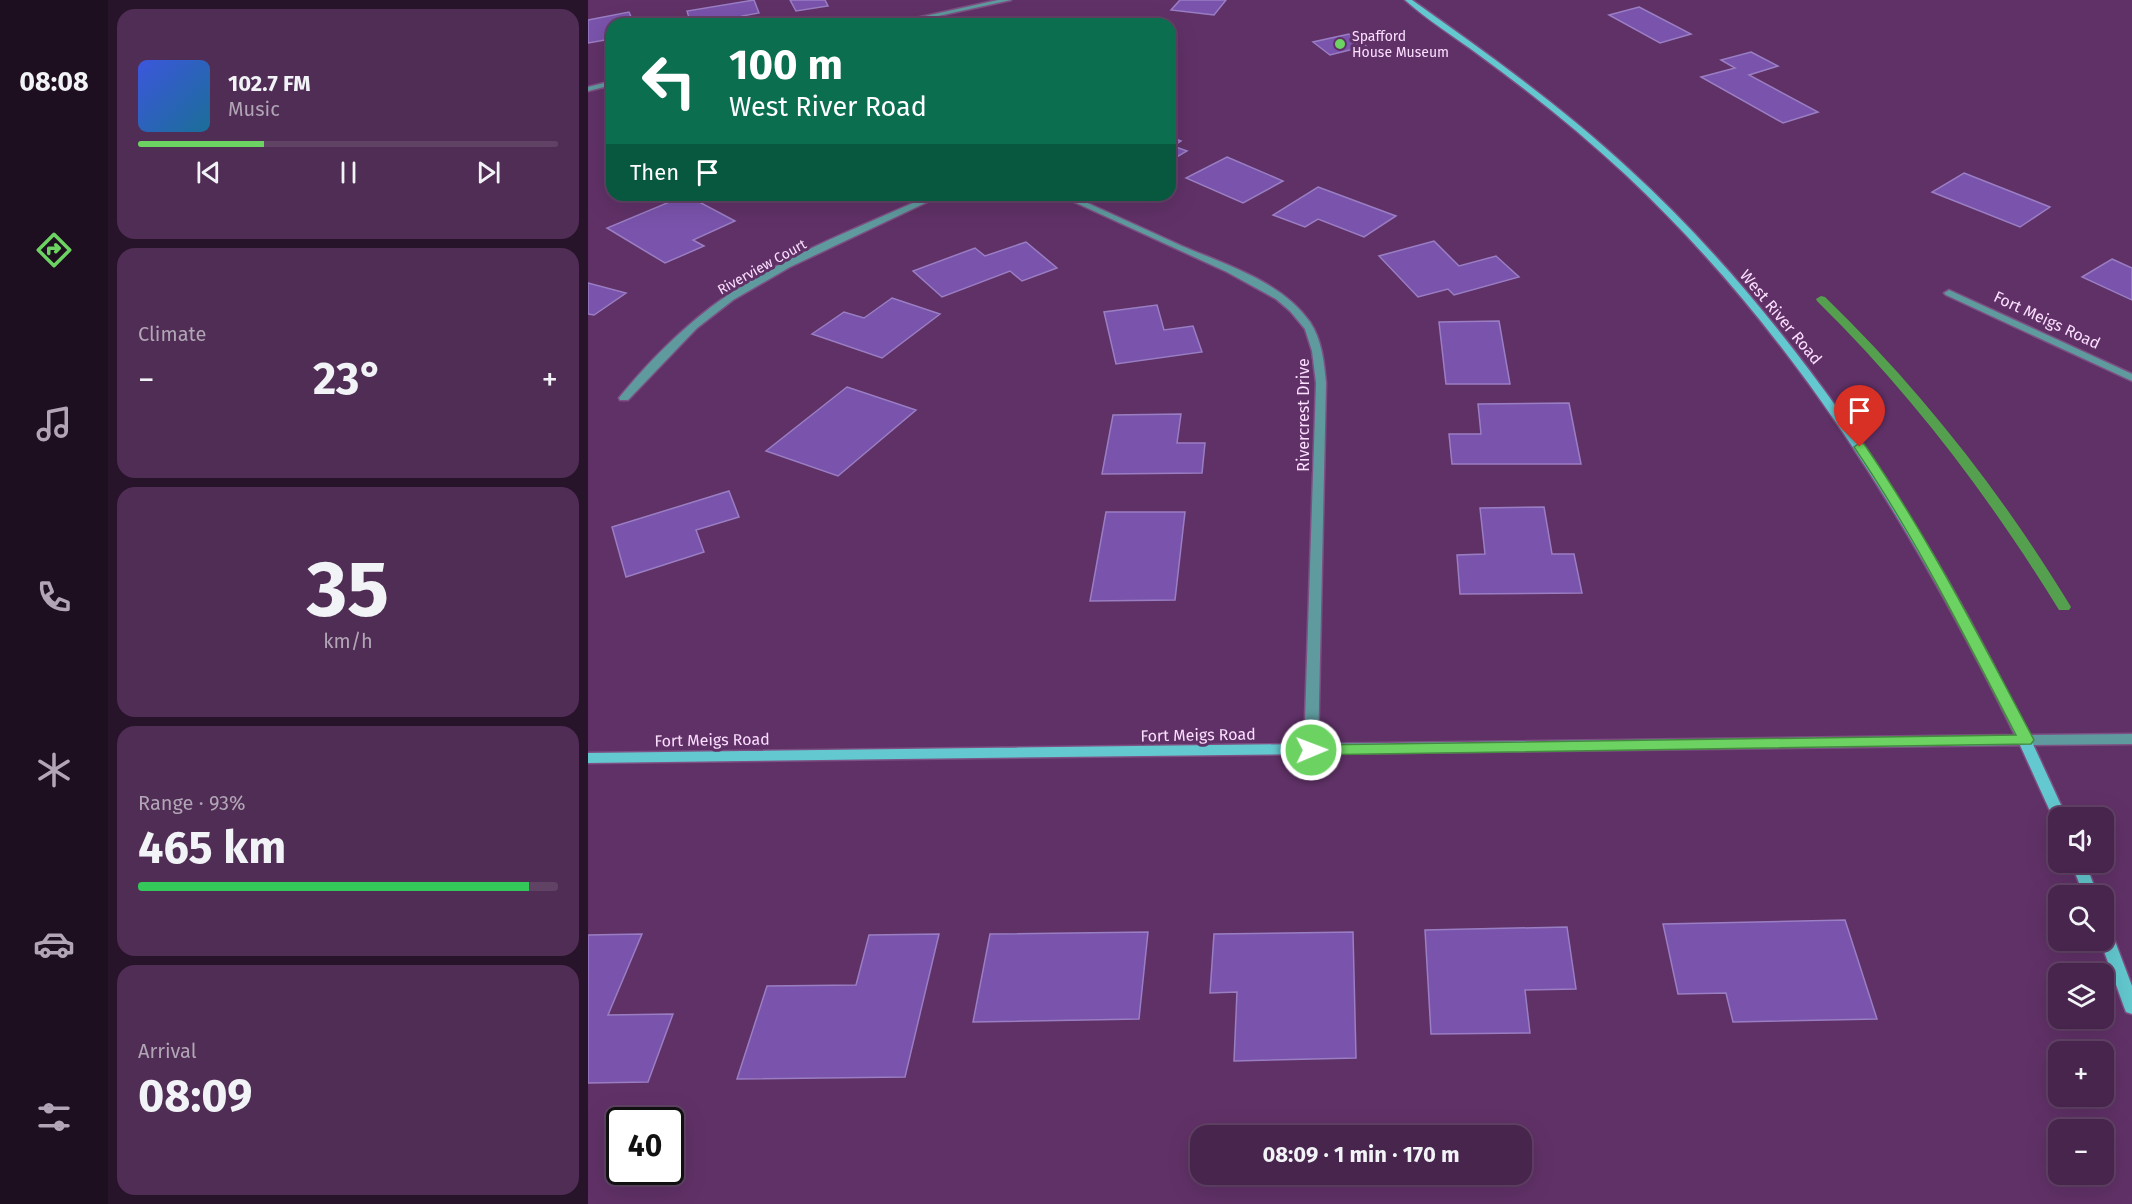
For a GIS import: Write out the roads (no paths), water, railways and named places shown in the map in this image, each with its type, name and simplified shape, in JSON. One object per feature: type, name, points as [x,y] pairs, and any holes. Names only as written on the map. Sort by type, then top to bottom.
[{"type":"main road","name":"West River Road","points":[[1408,0],[1476,48],[1623,168],[1702,248],[1766,318],[1822,391],[1886,484],[1962,617],[2026,740],[2055,807]]},
{"type":"main road","name":"Fort Meigs Road","points":[[588,758],[2026,740]]},
{"type":"main road","points":[[2111,951],[2132,1007]]},
{"type":"street","points":[[921,18],[1008,0]]},
{"type":"street","points":[[588,89],[606,84]]},
{"type":"street","name":"Riverview Court","points":[[624,398],[703,318],[740,292],[802,258],[925,201]]},
{"type":"street","name":"Rivercrest Drive","points":[[1076,201],[1244,277],[1278,297],[1293,309],[1313,336],[1318,351],[1321,383],[1311,750]]},
{"type":"street","name":"Fort Meigs Road","points":[[1949,293],[2132,378]]},
{"type":"street","name":"Fort Meigs Road","points":[[2026,740],[2132,740]]},
{"type":"waterway","points":[[1821,299],[1890,369],[1953,445],[2011,524],[2064,607]]},
{"type":"place","name":"Spafford House Museum","points":[[1340,44]]}]
